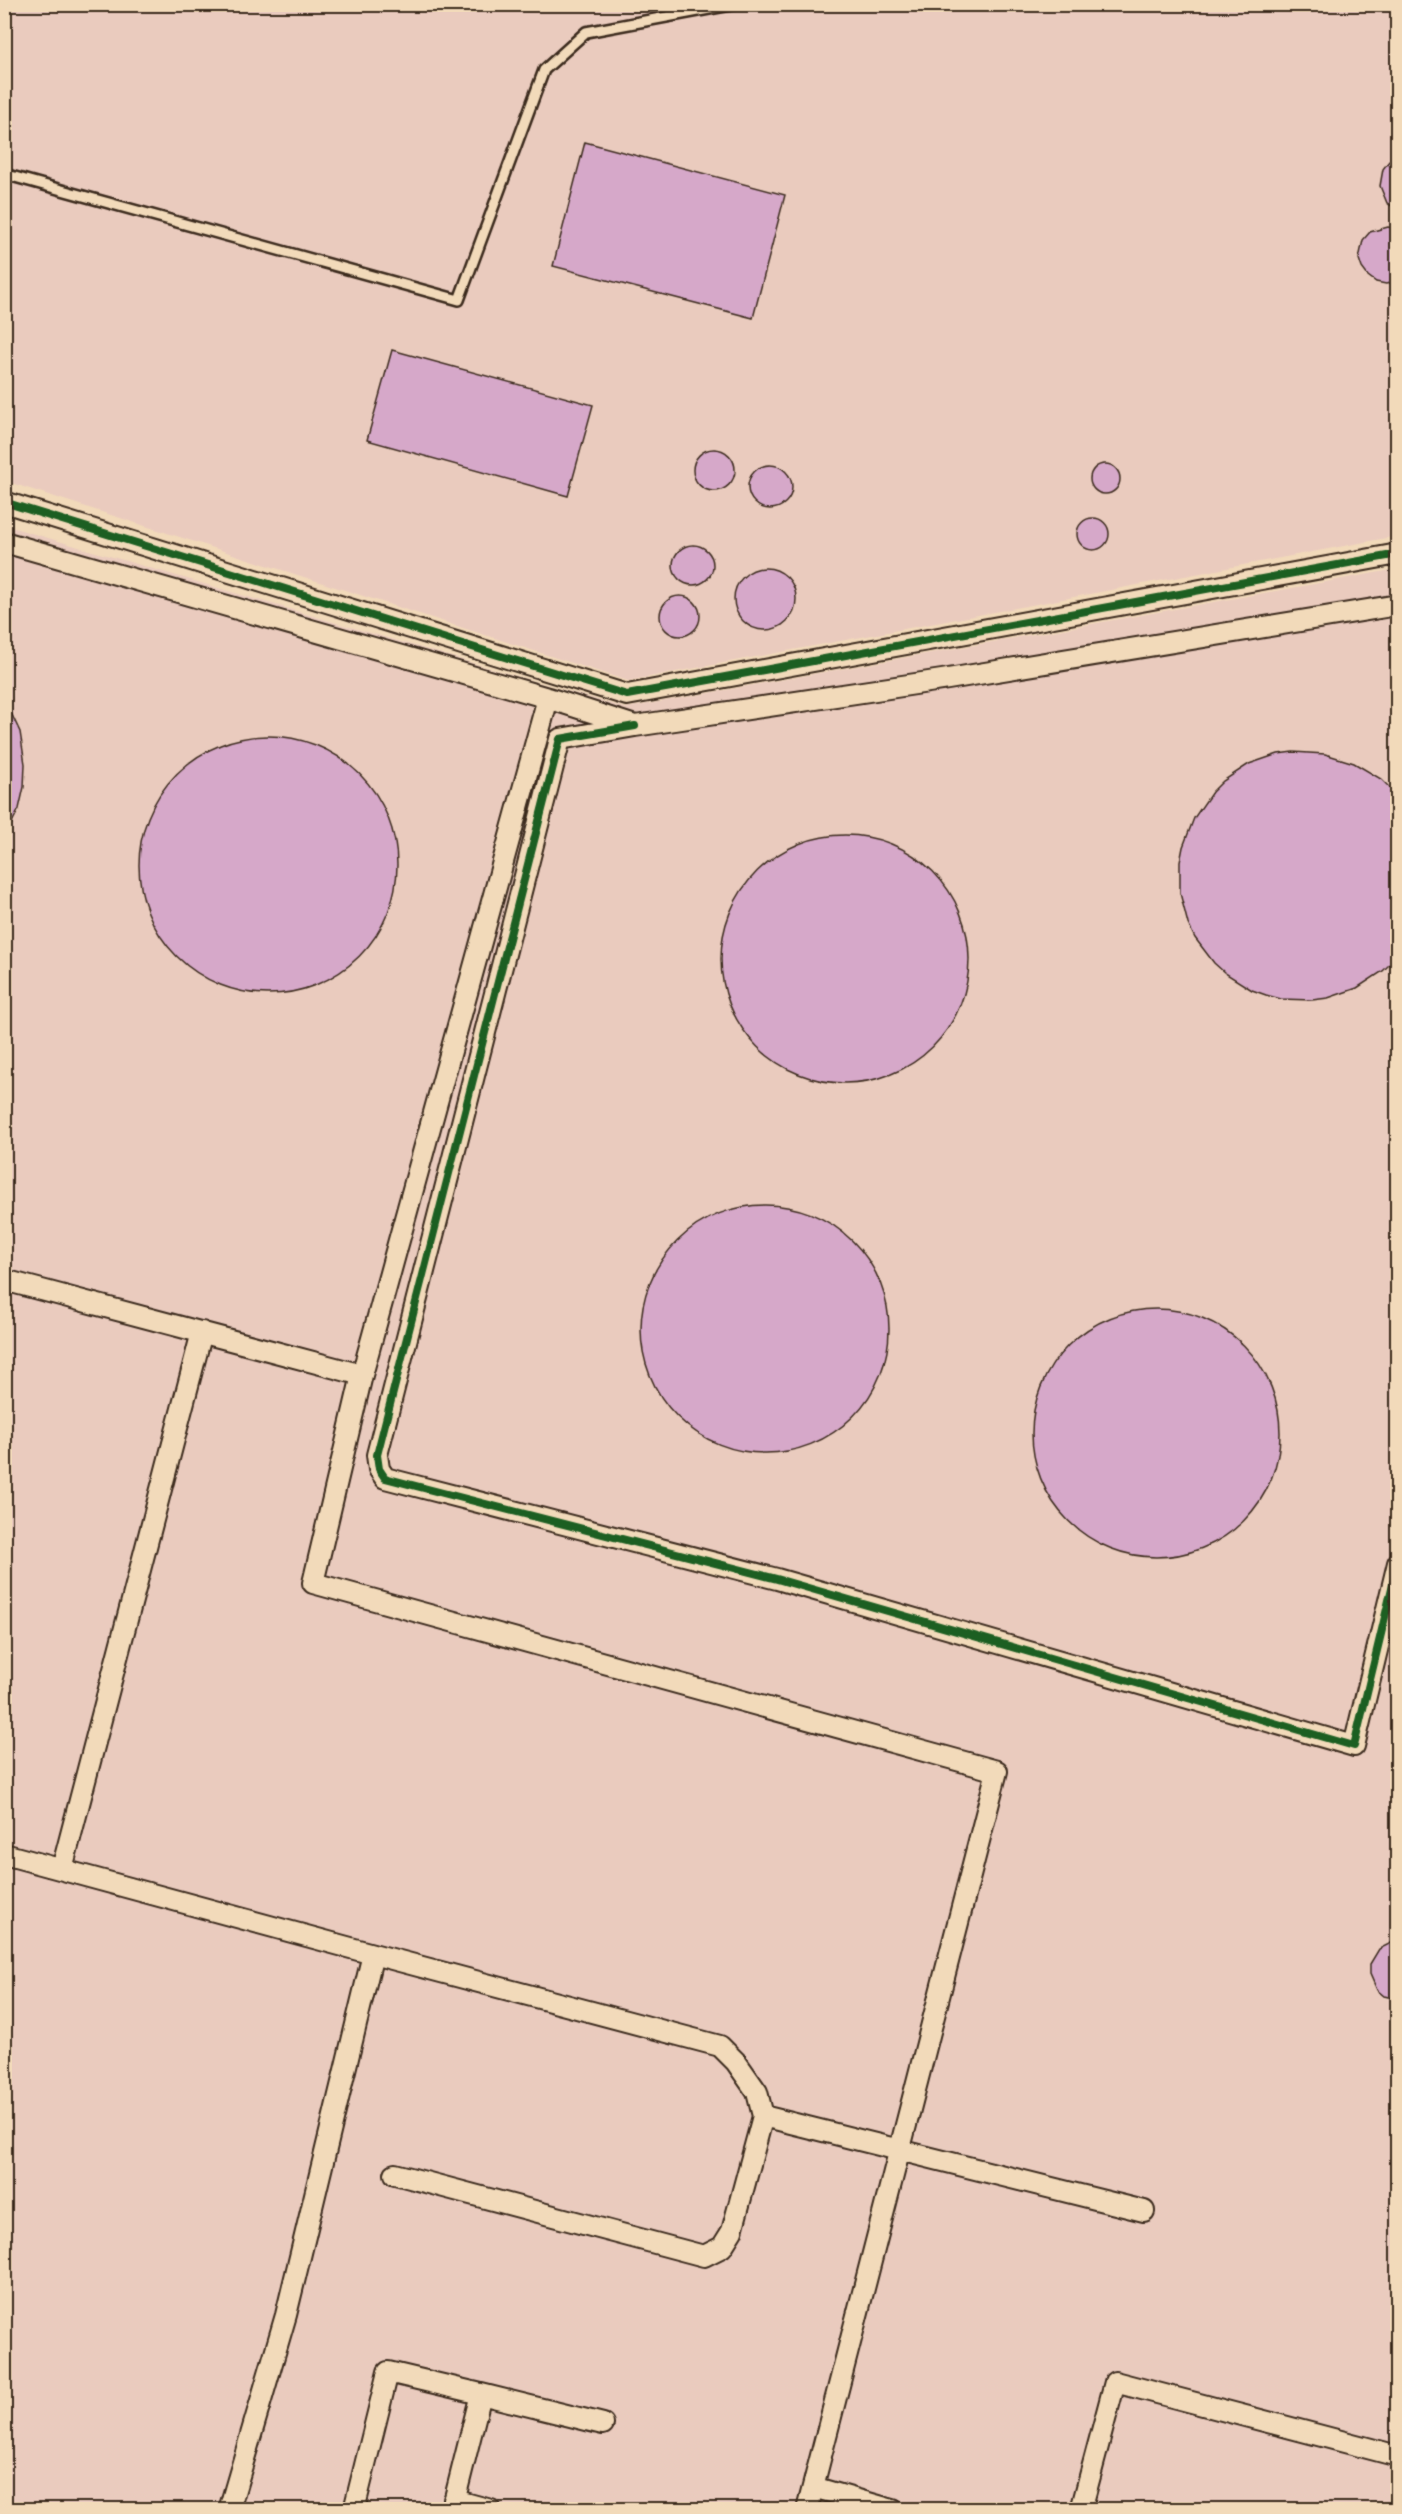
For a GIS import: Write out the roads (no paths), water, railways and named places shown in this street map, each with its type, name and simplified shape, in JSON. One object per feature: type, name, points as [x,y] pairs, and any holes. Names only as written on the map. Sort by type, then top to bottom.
[{"type":"street","points":[[4,502],[627,695],[1398,554]]},
{"type":"street","points":[[4,542],[548,698],[634,726]]},
{"type":"street","points":[[1398,605],[942,680],[560,739],[377,1455],[379,1469],[386,1478],[777,1579],[1354,1746],[1398,1563]]},
{"type":"street","points":[[548,698],[362,1375],[313,1583],[997,1771],[807,2510]]},
{"type":"street","points":[[4,1280],[362,1375]]},
{"type":"street","points":[[62,1869],[202,1332]]},
{"type":"street","points":[[4,1854],[720,2046],[736,2062],[757,2092],[763,2116],[732,2231],[722,2247],[705,2256],[395,2174]]},
{"type":"street","points":[[229,2510],[286,2315],[373,1954]]},
{"type":"street","points":[[763,2116],[1144,2211]]},
{"type":"street","points":[[354,2510],[388,2372],[603,2424]]},
{"type":"street","points":[[1081,2510],[1115,2382],[1398,2456]]},
{"type":"street","points":[[481,2394],[453,2505],[490,2510]]},
{"type":"street","points":[[813,2487],[893,2510]]},
{"type":"lane","points":[[4,174],[459,300],[544,70],[586,32],[736,4]]}]
